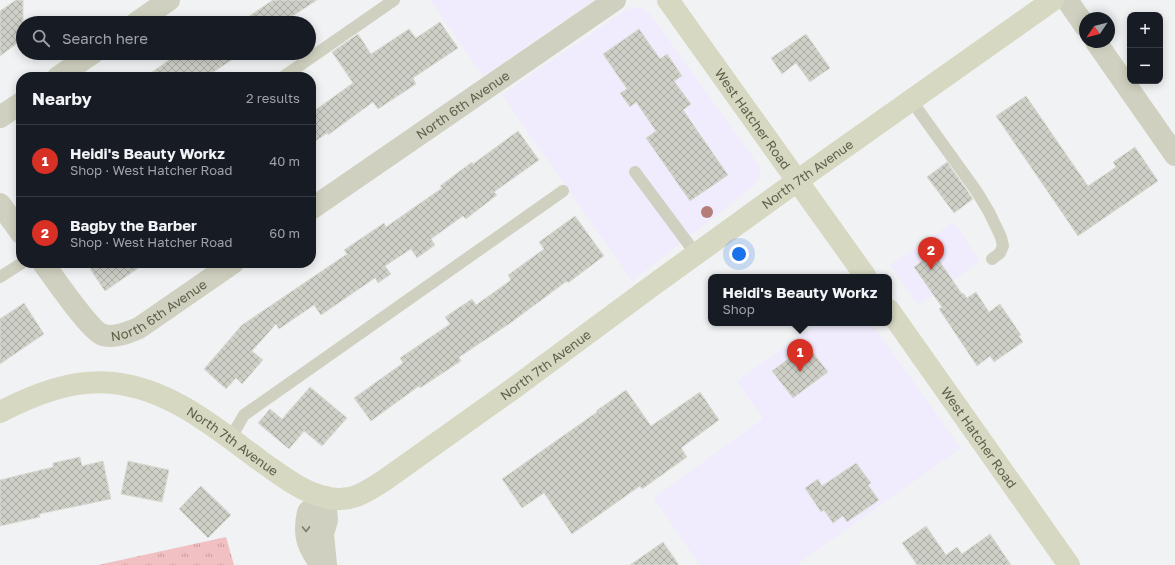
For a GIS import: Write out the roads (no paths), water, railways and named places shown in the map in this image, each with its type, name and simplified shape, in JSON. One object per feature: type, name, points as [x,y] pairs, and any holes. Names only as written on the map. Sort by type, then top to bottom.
[{"type":"street","points":[[146,16],[169,0]]},
{"type":"street","name":"North 6th Avenue","points":[[316,206],[615,0]]},
{"type":"street","name":"West Hatcher Road","points":[[668,0],[864,274]]},
{"type":"street","name":"North 7th Avenue","points":[[0,412],[39,394],[83,383],[113,383],[146,390],[189,410],[281,476],[305,491],[338,499],[352,498],[364,494],[514,388],[797,181],[1053,0]]},
{"type":"street","points":[[1067,0],[1079,17]]},
{"type":"street","points":[[1100,48],[1175,155]]},
{"type":"street","points":[[65,72],[83,60]]},
{"type":"street","points":[[0,118],[16,107]]},
{"type":"street","points":[[0,204],[16,226]]},
{"type":"street","name":"North 6th Avenue","points":[[47,268],[85,319],[101,334],[117,336],[139,328],[226,268]]},
{"type":"street","name":"West Hatcher Road","points":[[892,314],[1069,565]]},
{"type":"street","points":[[321,565],[311,552],[305,532],[308,512],[325,497]]},
{"type":"street","points":[[325,497],[327,520],[323,534],[326,565]]},
{"type":"lane","points":[[316,54],[394,0]]},
{"type":"lane","points":[[290,72],[308,60]]},
{"type":"lane","points":[[912,100],[977,192],[989,212],[1003,246],[1000,253],[992,259]]},
{"type":"lane","points":[[636,172],[696,254]]},
{"type":"lane","points":[[230,438],[244,415],[563,191]]},
{"type":"lane","points":[[0,277],[16,267]]},
{"type":"place","name":"Bagby the Barber","points":[[931,270]]},
{"type":"place","name":"Heidi's Beauty Workz","points":[[800,372]]}]
